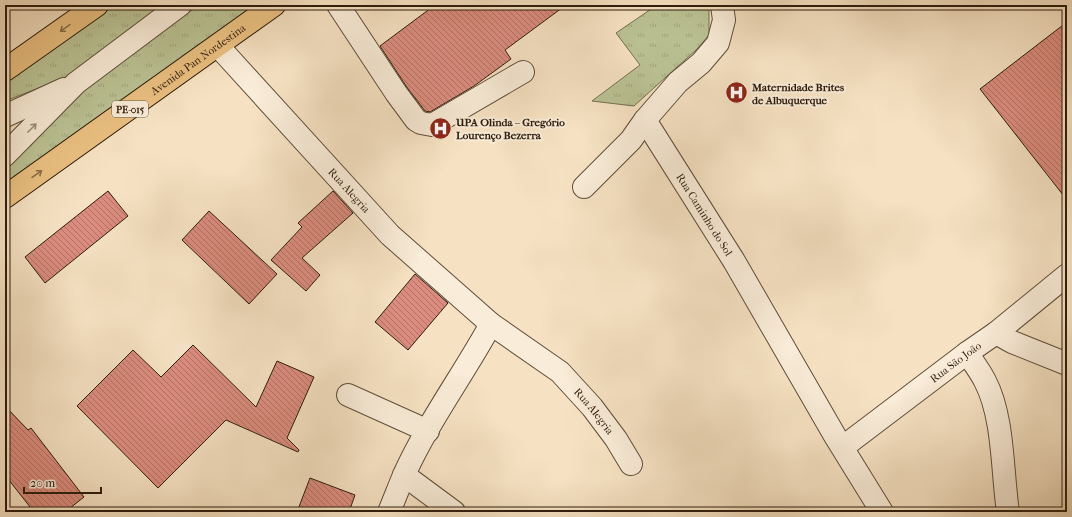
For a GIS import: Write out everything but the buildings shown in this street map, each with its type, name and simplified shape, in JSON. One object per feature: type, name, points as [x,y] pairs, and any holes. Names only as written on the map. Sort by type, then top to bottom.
[{"type":"highway","points":[[5,70],[96,5]]},
{"type":"highway","name":"Avenida Pan Nordestina","points":[[5,197],[274,5]]},
{"type":"street","points":[[5,155],[76,83],[180,5]]},
{"type":"street","points":[[338,5],[396,93],[416,120],[421,123],[432,125],[523,72]]},
{"type":"street","points":[[584,187],[631,140],[645,120],[678,82],[702,63],[718,43],[724,20],[722,5]]},
{"type":"street","name":"Rua Alegria","points":[[218,46],[390,235],[491,324],[560,372],[592,407],[616,439],[631,464]]},
{"type":"street","points":[[5,116],[76,83]]},
{"type":"street","name":"Rua Caminho do Sol","points":[[645,120],[734,260],[882,512]]},
{"type":"street","name":"Rua São João","points":[[839,441],[996,333],[1067,275]]},
{"type":"street","points":[[389,512],[404,475],[491,324]]},
{"type":"street","points":[[996,333],[1012,342],[1067,364]]},
{"type":"street","points":[[967,353],[986,382],[994,406],[999,432],[1008,512]]},
{"type":"street","points":[[348,395],[428,431]]},
{"type":"street","points":[[404,475],[454,512]]},
{"type":"green space","points":[[114,5],[167,5],[75,74],[5,101],[5,83]]},
{"type":"green space","points":[[199,5],[260,5],[5,187],[5,170],[91,83]]},
{"type":"green space","points":[[657,5],[708,5],[709,35],[697,49],[634,106],[592,101],[640,65],[616,33]]},
{"type":"place","name":"Maternidade Brites de Albuquerque","points":[[737,93]]},
{"type":"place","name":"UPA Olinda – Gregório Lourenço Bezerra","points":[[441,128]]}]
